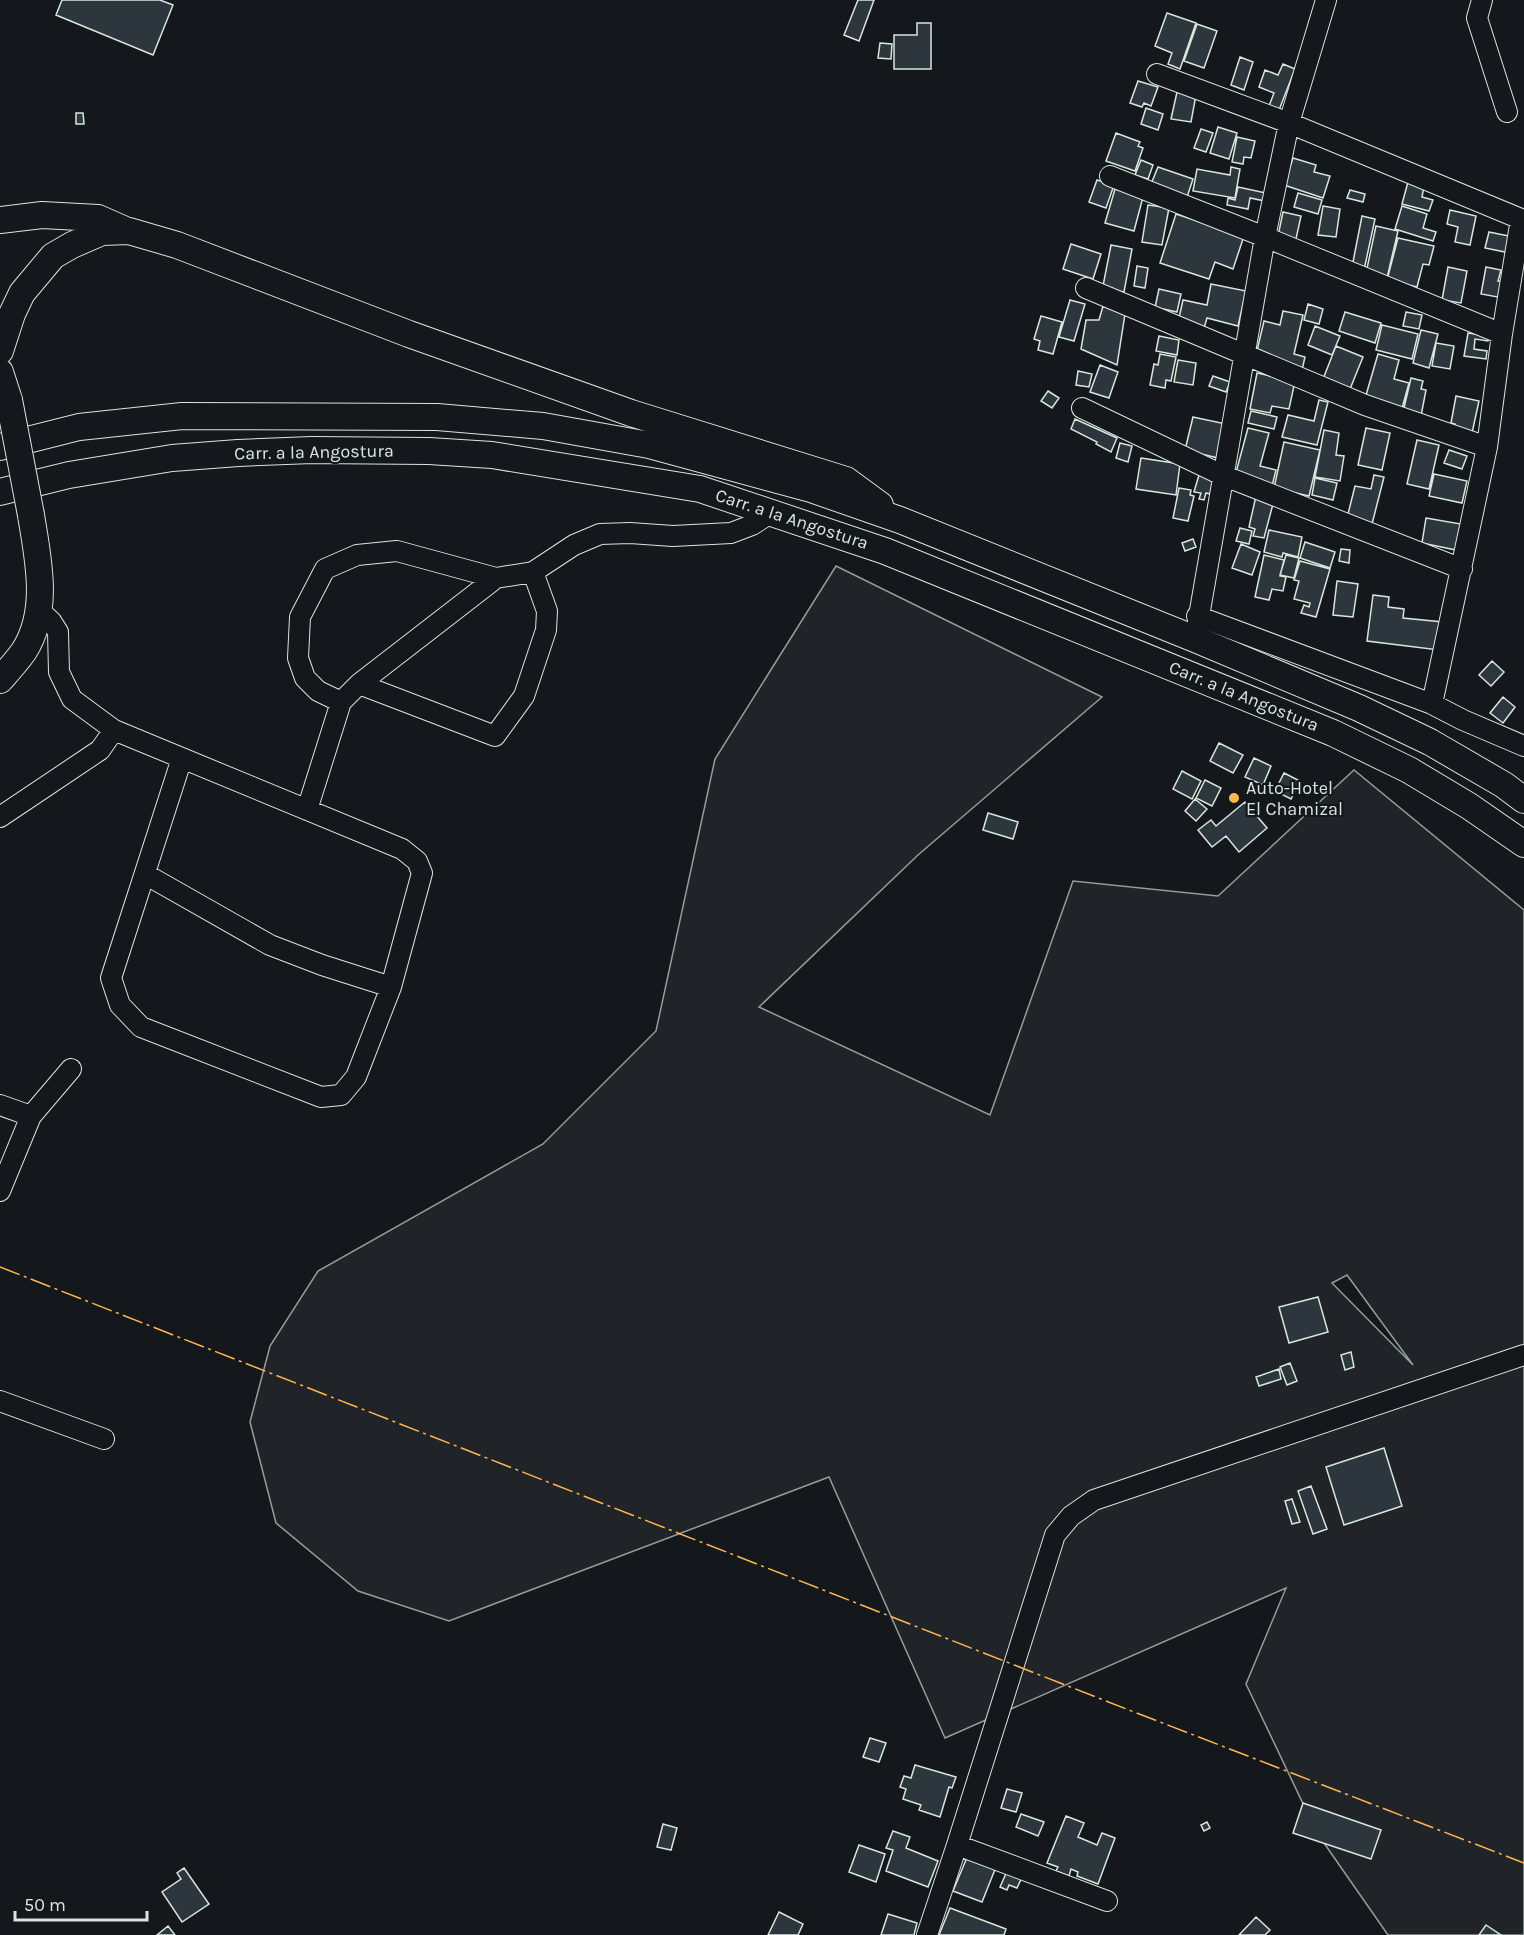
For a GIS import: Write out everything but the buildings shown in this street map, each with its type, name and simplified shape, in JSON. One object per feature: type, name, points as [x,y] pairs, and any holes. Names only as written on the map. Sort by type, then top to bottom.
[{"type":"main road","points":[[0,220],[42,215],[98,218],[631,413],[846,480],[900,520]]},
{"type":"main road","points":[[0,351],[22,292],[53,256],[72,244],[102,232],[129,231]]},
{"type":"main road","points":[[0,372],[9,400],[39,562],[39,610],[34,632],[23,652],[0,680]]},
{"type":"main road","name":"Carr. a la Angostura","points":[[0,447],[79,427],[182,416],[437,417],[543,426],[649,445],[811,489],[1196,627],[1430,742],[1504,785],[1524,801]]},
{"type":"main road","name":"Carr. a la Angostura","points":[[0,492],[69,475],[172,458],[312,450],[429,451],[492,455],[700,489],[895,555],[1333,733],[1409,770],[1469,806],[1524,844]]},
{"type":"street","points":[[1482,0],[1476,18],[1507,112]]},
{"type":"street","points":[[1324,1],[1289,123],[1265,237],[1196,627],[1432,704],[1524,746]]},
{"type":"street","points":[[1157,74],[1289,123],[1521,219],[1502,334],[1487,447],[1432,704]]},
{"type":"street","points":[[1110,176],[1502,334]]},
{"type":"street","points":[[1086,288],[1365,405],[1487,447]]},
{"type":"street","points":[[1082,408],[1222,475],[1462,569]]},
{"type":"street","points":[[341,702],[318,691],[305,678],[297,658],[300,617],[325,569],[357,555],[397,550],[496,578],[533,572],[574,545],[600,534],[630,533],[673,536],[731,532],[752,525],[772,513]]},
{"type":"street","points":[[359,684],[495,736],[524,696],[546,630],[547,611],[533,572]]},
{"type":"street","points":[[307,810],[341,702],[359,684],[496,578]]},
{"type":"street","points":[[39,610],[51,621],[58,632],[58,672],[72,699],[114,730],[182,758],[307,810],[402,849],[417,861],[422,873],[391,987],[356,1077],[341,1095],[321,1097],[141,1027],[120,1005],[111,978],[182,758]]},
{"type":"street","points":[[0,817],[100,750],[114,730]]},
{"type":"street","points":[[144,874],[270,945],[322,965],[391,987]]},
{"type":"street","points":[[0,1191],[31,1116],[71,1069]]},
{"type":"street","points":[[0,1105],[31,1116]]},
{"type":"street","points":[[927,1935],[1055,1535],[1071,1515],[1094,1500],[1524,1355]]},
{"type":"street","points":[[0,1401],[104,1439]]},
{"type":"street","points":[[957,1845],[1107,1901]]},
{"type":"shaded area","points":[[836,566],[1102,697],[918,855],[759,1007],[990,1115],[1073,881],[1218,896],[1354,770],[1524,910],[1524,1935],[1388,1935],[1317,1833],[1246,1684],[1286,1588],[945,1738],[829,1477],[449,1621],[358,1591],[276,1523],[250,1422],[270,1346],[318,1271],[543,1144],[656,1031],[715,759]],"holes":[[[1347,1275],[1413,1365],[1332,1283]]]},
{"type":"power","points":[[0,1267],[1524,1863]]},
{"type":"place","name":"Auto-Hotel El Chamizal","points":[[1234,798]]}]
